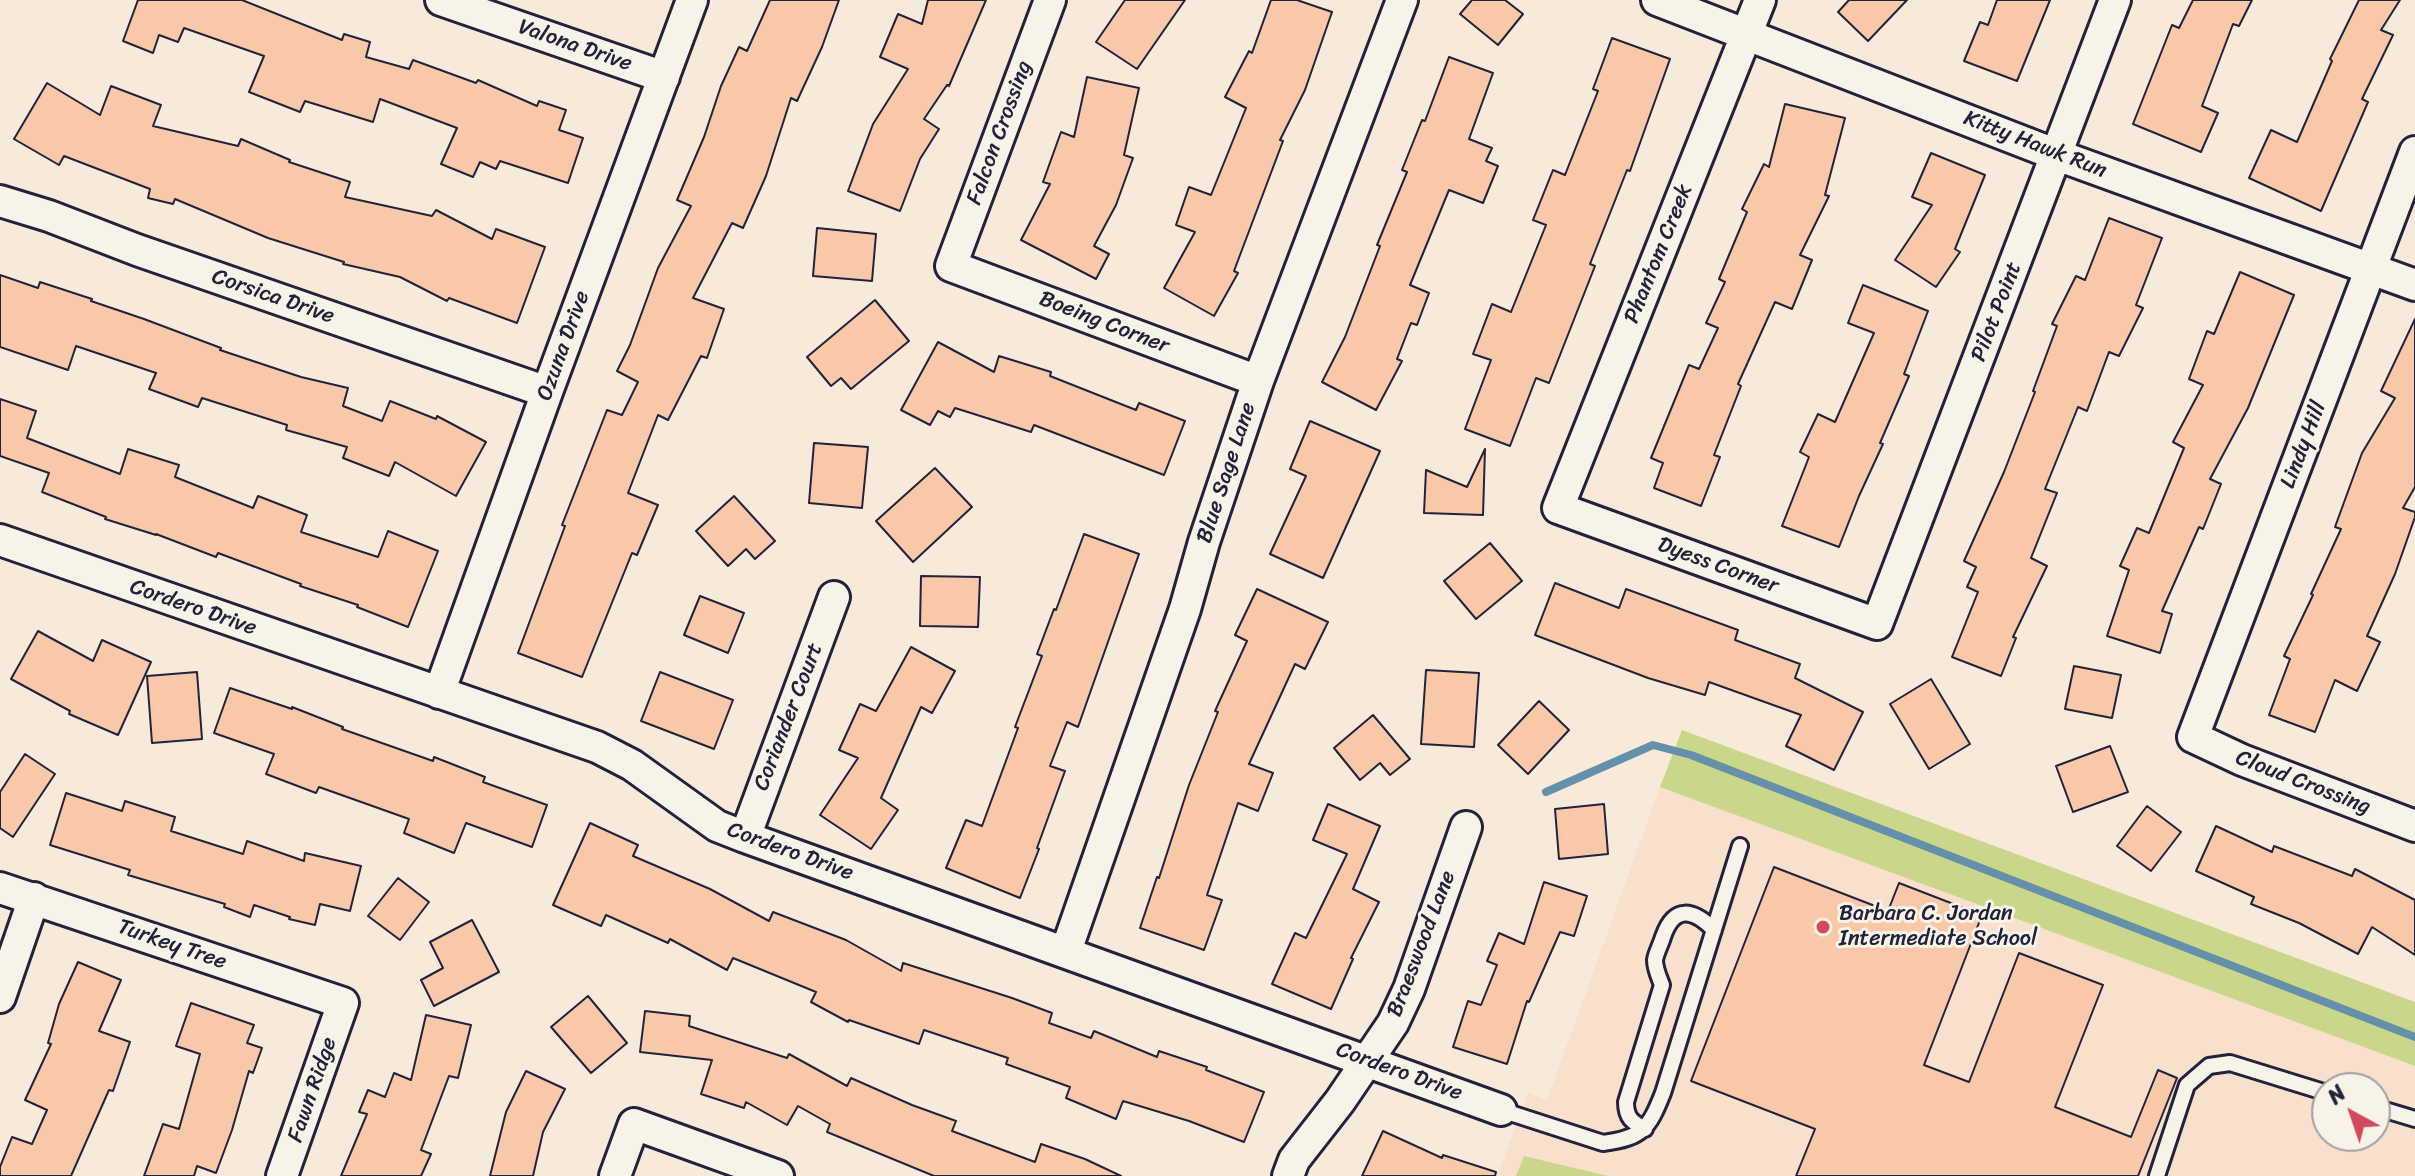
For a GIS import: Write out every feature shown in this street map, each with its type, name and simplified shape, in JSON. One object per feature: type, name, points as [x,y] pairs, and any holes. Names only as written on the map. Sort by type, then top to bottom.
[{"type":"street","name":"Valona Drive","points":[[441,0],[664,77]]},
{"type":"street","name":"Ozuna Drive","points":[[439,693],[692,0]]},
{"type":"street","name":"Falcon Crossing","points":[[951,266],[1050,0]]},
{"type":"street","name":"Blue Sage Lane","points":[[1066,951],[1185,609],[1258,381],[1402,0]]},
{"type":"street","name":"Kitty Hawk Run","points":[[1657,0],[2057,155],[2415,285]]},
{"type":"street","name":"Phantom Creek","points":[[1558,508],[1760,0]]},
{"type":"street","name":"Pilot Point","points":[[1877,624],[2115,0]]},
{"type":"street","name":"Lindy Hill","points":[[2193,737],[2415,152]]},
{"type":"street","name":"Corsica Drive","points":[[0,201],[547,392]]},
{"type":"street","name":"Boeing Corner","points":[[951,266],[1258,381]]},
{"type":"street","name":"Dyess Corner","points":[[1558,508],[1877,624]]},
{"type":"street","name":"Cordero Drive","points":[[0,540],[597,747],[632,765],[717,826],[1501,1110]]},
{"type":"street","name":"Coriander Court","points":[[745,837],[834,597]]},
{"type":"street","name":"Cloud Crossing","points":[[2193,737],[2242,760],[2415,826]]},
{"type":"street","name":"Braeswood Lane","points":[[1288,1176],[1294,1160],[1340,1101],[1393,1023],[1409,989],[1466,827]]},
{"type":"street","name":"Turkey Tree","points":[[0,888],[343,1003]]},
{"type":"street","points":[[0,997],[34,898]]},
{"type":"street","name":"Fawn Ridge","points":[[282,1176],[343,1003]]},
{"type":"street","points":[[615,1176],[634,1124],[778,1176]]},
{"type":"lane","points":[[1501,1110],[1603,1143],[1620,1141],[1645,1129],[1663,1093],[1740,846]]},
{"type":"lane","points":[[1645,1129],[1629,1119],[1626,1102],[1659,1000],[1662,985],[1655,959],[1674,916],[1684,912],[1694,915],[1714,930]]},
{"type":"lane","points":[[2157,1176],[2187,1085],[2209,1066],[2230,1063],[2311,1088]]},
{"type":"lane","points":[[2391,1112],[2415,1119]]},
{"type":"shaded area","name":"Barbara C. Jordan Intermediate School","points":[[1660,787],[2415,1066],[2415,1176],[1497,1176],[1528,1093],[1547,1100]]},
{"type":"green space","points":[[1682,730],[2415,1002],[2415,1066],[1660,787]]},
{"type":"green space","points":[[1524,1156],[1608,1176],[1516,1176]]},
{"type":"building","points":[[138,0],[242,0],[342,40],[344,34],[370,42],[366,57],[409,69],[413,60],[476,83],[478,80],[537,106],[539,101],[566,110],[559,130],[583,138],[568,183],[500,161],[496,169],[480,162],[473,177],[441,164],[457,128],[380,99],[373,122],[305,101],[300,112],[249,92],[264,56],[184,28],[178,42],[159,35],[153,53],[123,41]]},
{"type":"building","points":[[770,0],[839,0],[797,101],[791,98],[766,176],[743,228],[732,223],[693,298],[724,309],[707,358],[701,356],[668,420],[658,415],[628,493],[658,505],[637,555],[632,553],[582,677],[518,653],[565,526],[562,525],[607,410],[622,415],[638,382],[617,371],[630,345],[658,268],[691,206],[677,200],[739,47],[747,51]]},
{"type":"building","points":[[928,0],[986,0],[949,86],[924,119],[939,129],[920,159],[900,211],[848,191],[873,124],[908,69],[880,57],[898,14],[922,24]]},
{"type":"building","points":[[1125,0],[1185,0],[1137,69],[1096,42]]},
{"type":"building","points":[[1271,0],[1297,0],[1332,12],[1305,90],[1280,140],[1283,141],[1234,271],[1238,273],[1214,316],[1164,288],[1195,232],[1176,225],[1189,187],[1211,195],[1246,108],[1225,97],[1249,51],[1252,53]]},
{"type":"building","points":[[1472,0],[1505,0],[1523,14],[1498,45],[1460,14]]},
{"type":"building","points":[[1849,0],[1907,0],[1868,41],[1838,12]]},
{"type":"building","points":[[1997,0],[2050,0],[2017,81],[1964,61],[1980,22],[1988,25]]},
{"type":"building","points":[[2193,0],[2252,0],[2239,26],[2233,24],[2202,106],[2218,113],[2201,152],[2133,124],[2172,25],[2179,28]]},
{"type":"building","points":[[2359,0],[2400,0],[2381,30],[2393,35],[2362,99],[2368,102],[2321,211],[2249,178],[2271,130],[2297,142],[2332,61],[2330,59]]},
{"type":"building","points":[[1612,38],[1670,59],[1630,171],[1627,170],[1590,264],[1595,266],[1549,383],[1536,378],[1510,446],[1465,429],[1491,360],[1473,354],[1492,304],[1511,312],[1546,225],[1533,220],[1553,170],[1565,175],[1598,91],[1593,89]]},
{"type":"building","points":[[1449,57],[1493,73],[1469,139],[1492,148],[1486,161],[1498,166],[1483,203],[1449,190],[1410,285],[1429,293],[1417,325],[1411,323],[1397,359],[1402,361],[1376,410],[1322,382],[1345,337],[1380,246],[1377,245],[1407,172],[1402,170],[1422,120],[1425,121]]},
{"type":"building","points":[[1087,77],[1139,88],[1124,155],[1133,158],[1116,205],[1094,246],[1109,254],[1096,279],[1021,240],[1050,184],[1043,182],[1061,132],[1074,137]]},
{"type":"building","points":[[47,83],[100,115],[111,86],[161,105],[153,126],[238,146],[241,139],[289,162],[350,182],[345,197],[432,216],[436,210],[492,239],[496,229],[545,247],[517,323],[449,298],[447,301],[400,277],[343,264],[268,238],[175,199],[173,204],[148,198],[150,189],[64,156],[59,165],[14,139]]},
{"type":"building","points":[[1785,104],[1845,118],[1825,195],[1829,196],[1800,255],[1812,260],[1792,309],[1775,302],[1738,384],[1741,386],[1714,455],[1720,457],[1701,506],[1654,488],[1663,463],[1651,458],[1689,365],[1699,369],[1718,328],[1706,323],[1725,282],[1719,279],[1747,212],[1742,209],[1764,164],[1769,167]]},
{"type":"building","points":[[1931,153],[1985,175],[1955,249],[1960,252],[1936,287],[1895,260],[1932,205],[1912,197]]},
{"type":"building","points":[[2109,218],[2162,238],[2136,305],[2143,308],[2119,356],[2109,352],[2087,411],[2078,407],[2045,489],[2057,493],[2031,558],[2047,566],[2013,637],[2016,638],[2001,676],[1952,657],[1978,592],[1967,587],[1976,567],[1964,561],[2004,472],[2035,392],[2057,326],[2052,324],[2076,276],[2085,280]]},
{"type":"building","points":[[817,228],[876,234],[872,281],[813,276]]},
{"type":"building","points":[[2240,272],[2294,295],[2248,408],[2210,479],[2221,484],[2203,529],[2199,527],[2162,611],[2172,614],[2160,653],[2107,636],[2129,570],[2120,566],[2137,528],[2149,533],[2184,448],[2173,442],[2203,385],[2189,379],[2207,331],[2214,334]]},
{"type":"building","points":[[0,275],[38,288],[40,282],[92,299],[220,350],[301,377],[348,388],[343,406],[382,421],[390,401],[436,419],[437,416],[486,442],[456,496],[395,462],[389,476],[343,458],[347,447],[286,430],[287,425],[202,398],[198,407],[149,389],[156,373],[76,346],[68,370],[0,347]]},
{"type":"building","points":[[1863,285],[1928,311],[1904,374],[1909,376],[1839,547],[1782,526],[1809,457],[1800,452],[1818,414],[1835,422],[1874,333],[1848,323]]},
{"type":"building","points":[[875,300],[909,341],[851,389],[841,378],[831,386],[807,357]]},
{"type":"building","points":[[2415,319],[2415,487],[2403,508],[2415,512],[2415,517],[2395,574],[2367,636],[2380,642],[2357,691],[2335,680],[2315,732],[2269,715],[2290,659],[2284,656],[2341,529],[2335,527],[2362,453],[2395,398],[2381,391]]},
{"type":"building","points":[[938,342],[994,372],[999,356],[1051,372],[1050,376],[1136,410],[1139,403],[1185,421],[1164,475],[1034,425],[1031,432],[955,408],[950,417],[938,411],[930,425],[901,410]]},
{"type":"building","points":[[0,399],[36,411],[27,438],[120,474],[128,449],[179,465],[175,477],[253,508],[258,496],[307,515],[301,532],[378,557],[388,531],[438,551],[408,627],[218,553],[216,557],[105,519],[42,492],[49,473],[0,456]]},
{"type":"building","points":[[1310,421],[1380,451],[1323,578],[1270,554],[1306,476],[1290,469]]},
{"type":"building","points":[[814,443],[868,447],[862,508],[809,503]]},
{"type":"building","points":[[1485,449],[1483,515],[1424,513],[1426,470],[1467,487]]},
{"type":"building","points":[[935,468],[972,507],[913,562],[876,521]]},
{"type":"building","points":[[734,496],[775,541],[755,559],[746,549],[728,566],[696,531]]},
{"type":"building","points":[[1084,534],[1139,554],[1078,727],[1067,722],[1050,766],[1065,771],[1020,898],[946,868],[966,820],[982,826],[1042,656],[1037,654]]},
{"type":"building","points":[[1490,543],[1522,581],[1476,619],[1444,581]]},
{"type":"building","points":[[921,576],[980,577],[978,627],[920,626]]},
{"type":"building","points":[[1555,583],[1619,608],[1626,589],[1738,630],[1735,640],[1800,664],[1795,678],[1863,712],[1834,770],[1786,746],[1801,715],[1709,682],[1705,695],[1648,678],[1535,635]]},
{"type":"building","points":[[1257,589],[1328,622],[1305,669],[1295,664],[1249,764],[1273,773],[1258,811],[1238,803],[1207,895],[1222,900],[1204,950],[1140,928],[1189,785],[1218,712],[1215,711],[1247,641],[1235,635]]},
{"type":"building","points":[[700,596],[744,613],[728,653],[684,635]]},
{"type":"building","points":[[38,631],[93,661],[102,640],[151,662],[118,735],[69,714],[70,711],[11,679]]},
{"type":"building","points":[[911,647],[955,671],[932,713],[921,707],[881,798],[898,810],[871,849],[820,815],[858,758],[839,750],[860,704],[876,711]]},
{"type":"building","points":[[2074,666],[2121,675],[2112,718],[2065,709]]},
{"type":"building","points":[[1426,670],[1479,673],[1474,747],[1421,744]]},
{"type":"building","points":[[197,672],[202,739],[152,743],[147,676]]},
{"type":"building","points":[[660,672],[733,700],[714,749],[641,721]]},
{"type":"building","points":[[1931,679],[1970,744],[1929,769],[1890,704]]},
{"type":"building","points":[[230,688],[292,707],[342,729],[433,761],[434,757],[485,777],[483,782],[547,805],[532,847],[466,823],[454,853],[404,833],[409,819],[319,787],[316,793],[266,774],[274,754],[214,733]]},
{"type":"building","points":[[1539,701],[1569,730],[1528,774],[1498,745]]},
{"type":"building","points":[[1373,715],[1410,759],[1390,775],[1380,763],[1360,780],[1334,748]]},
{"type":"building","points":[[2110,746],[2128,792],[2073,812],[2056,766]]},
{"type":"building","points":[[25,754],[55,774],[13,837],[0,828],[0,792]]},
{"type":"building","points":[[66,793],[122,811],[125,801],[175,817],[171,831],[243,854],[247,841],[304,861],[305,853],[361,866],[350,911],[320,904],[315,925],[254,905],[250,917],[224,907],[225,904],[128,875],[130,870],[50,845]]},
{"type":"building","points":[[1328,804],[1380,826],[1353,889],[1379,902],[1351,958],[1331,1009],[1272,984],[1295,933],[1306,938],[1347,854],[1313,840]]},
{"type":"building","points":[[1604,804],[1608,854],[1559,859],[1555,809]]},
{"type":"building","points":[[2147,806],[2181,832],[2151,871],[2117,846]]},
{"type":"building","points":[[590,823],[638,845],[633,856],[710,889],[769,921],[773,912],[846,940],[901,971],[903,963],[1012,998],[1052,1013],[1049,1023],[1091,1038],[1094,1031],[1157,1057],[1159,1051],[1207,1067],[1206,1070],[1264,1092],[1244,1142],[1123,1101],[1116,1119],[1066,1098],[1070,1087],[1006,1064],[1008,1058],[924,1030],[919,1044],[848,1022],[811,1002],[816,992],[733,958],[727,970],[670,939],[668,943],[606,915],[601,926],[553,905]]},
{"type":"building","points":[[2216,826],[2272,852],[2274,846],[2352,876],[2355,869],[2415,900],[2415,955],[2372,927],[2358,954],[2299,923],[2251,904],[2254,897],[2196,871]]},
{"type":"building","points":[[1774,867],[1888,911],[1899,883],[1982,915],[1924,1065],[1969,1082],[2019,953],[2103,985],[2055,1107],[2131,1137],[2158,1070],[2177,1078],[2138,1176],[1796,1176],[1815,1129],[1691,1081]]},
{"type":"building","points":[[398,878],[429,902],[400,940],[368,916]]},
{"type":"building","points":[[1544,882],[1587,896],[1574,936],[1560,932],[1527,1001],[1507,1064],[1453,1047],[1468,1001],[1481,1005],[1497,965],[1487,961],[1499,933],[1524,944]]},
{"type":"building","points":[[472,920],[499,972],[434,1006],[421,980],[443,968],[430,942]]},
{"type":"building","points":[[78,962],[121,980],[99,1031],[130,1042],[113,1091],[109,1090],[71,1176],[0,1176],[0,1167],[12,1137],[32,1144],[47,1110],[25,1100],[51,1044],[48,1043],[59,1004]]},
{"type":"building","points":[[588,996],[627,1043],[591,1073],[551,1027]]},
{"type":"building","points":[[191,1003],[254,1025],[247,1043],[262,1048],[253,1073],[249,1071],[216,1173],[197,1166],[194,1176],[144,1176],[163,1124],[179,1129],[200,1054],[176,1046]]},
{"type":"building","points":[[645,1011],[690,1016],[689,1026],[787,1058],[789,1054],[847,1086],[851,1078],[956,1121],[952,1131],[1035,1162],[1041,1144],[1085,1159],[1121,1176],[934,1176],[827,1132],[830,1124],[798,1106],[787,1125],[746,1102],[744,1108],[701,1094],[712,1060],[640,1052]]},
{"type":"building","points":[[426,1015],[471,1025],[458,1078],[449,1076],[421,1150],[431,1154],[421,1176],[341,1176],[367,1114],[359,1112],[368,1090],[385,1097],[394,1073],[411,1080]]},
{"type":"building","points":[[526,1071],[565,1089],[543,1132],[533,1176],[490,1176],[506,1112]]},
{"type":"building","points":[[1383,1131],[1442,1158],[1443,1155],[1496,1172],[1495,1176],[1362,1176]]},
{"type":"waterway","points":[[1546,792],[1653,745],[1691,755],[2415,1037]]},
{"type":"place","name":"Barbara C. Jordan Intermediate School","points":[[1823,927]]}]
